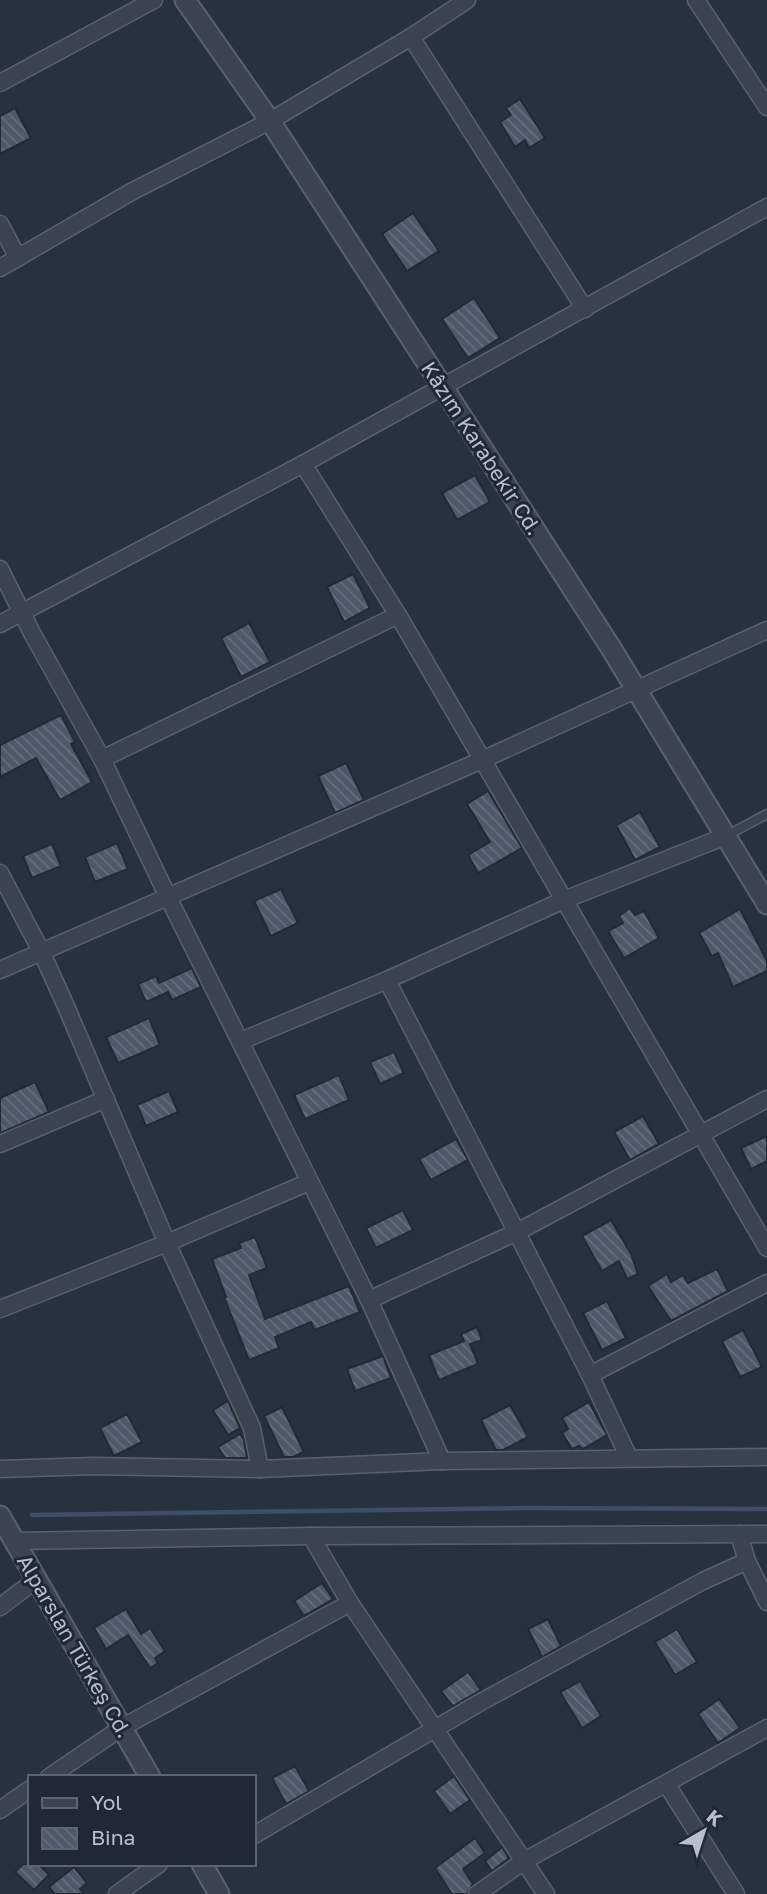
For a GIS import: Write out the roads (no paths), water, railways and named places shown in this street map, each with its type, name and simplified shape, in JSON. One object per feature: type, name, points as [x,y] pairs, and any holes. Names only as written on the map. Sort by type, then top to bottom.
[{"type":"street","points":[[0,83],[154,0]]},
{"type":"street","name":"Kâzım Karabekir Cd.","points":[[185,0],[270,121],[442,386],[638,691],[767,904]]},
{"type":"street","points":[[0,268],[131,192],[270,121],[411,37],[467,0]]},
{"type":"street","points":[[696,0],[767,107]]},
{"type":"street","points":[[411,37],[585,309]]},
{"type":"street","points":[[0,624],[303,464],[767,207]]},
{"type":"street","points":[[0,224],[18,258]]},
{"type":"street","points":[[303,464],[398,615],[767,1248]]},
{"type":"street","points":[[0,569],[102,759],[369,1300],[442,1461]]},
{"type":"street","points":[[102,759],[398,615]]},
{"type":"street","points":[[0,970],[638,691],[767,630]]},
{"type":"street","points":[[241,1041],[387,980],[564,900],[726,836]]},
{"type":"street","points":[[0,873],[41,951],[167,1243],[252,1427],[260,1469]]},
{"type":"street","points":[[387,980],[590,1375],[629,1458]]},
{"type":"street","points":[[369,1300],[517,1232],[767,1098]]},
{"type":"street","points":[[0,1144],[106,1099]]},
{"type":"street","points":[[0,1308],[167,1243],[310,1182]]},
{"type":"street","points":[[590,1375],[767,1283]]},
{"type":"street","points":[[0,1469],[94,1466],[260,1469],[442,1461],[767,1457]]},
{"type":"street","name":"Alparslan Türkeş Cd.","points":[[0,1516],[149,1775]]},
{"type":"street","points":[[739,1534],[747,1561],[767,1602]]},
{"type":"street","points":[[15,1541],[311,1536],[767,1534]]},
{"type":"street","points":[[311,1536],[349,1603],[546,1894]]},
{"type":"street","points":[[256,1834],[479,1703],[691,1588],[747,1561]]},
{"type":"street","points":[[0,1607],[37,1579]]},
{"type":"street","points":[[52,1775],[121,1728],[349,1603]]},
{"type":"street","points":[[477,1894],[524,1861],[767,1728]]},
{"type":"street","points":[[667,1784],[736,1894]]},
{"type":"street","points":[[0,1810],[28,1790]]},
{"type":"street","points":[[117,1894],[156,1866]]},
{"type":"street","points":[[204,1866],[219,1894]]},
{"type":"lane","points":[[726,836],[767,814]]},
{"type":"waterway","points":[[32,1515],[524,1508],[767,1509]]}]
